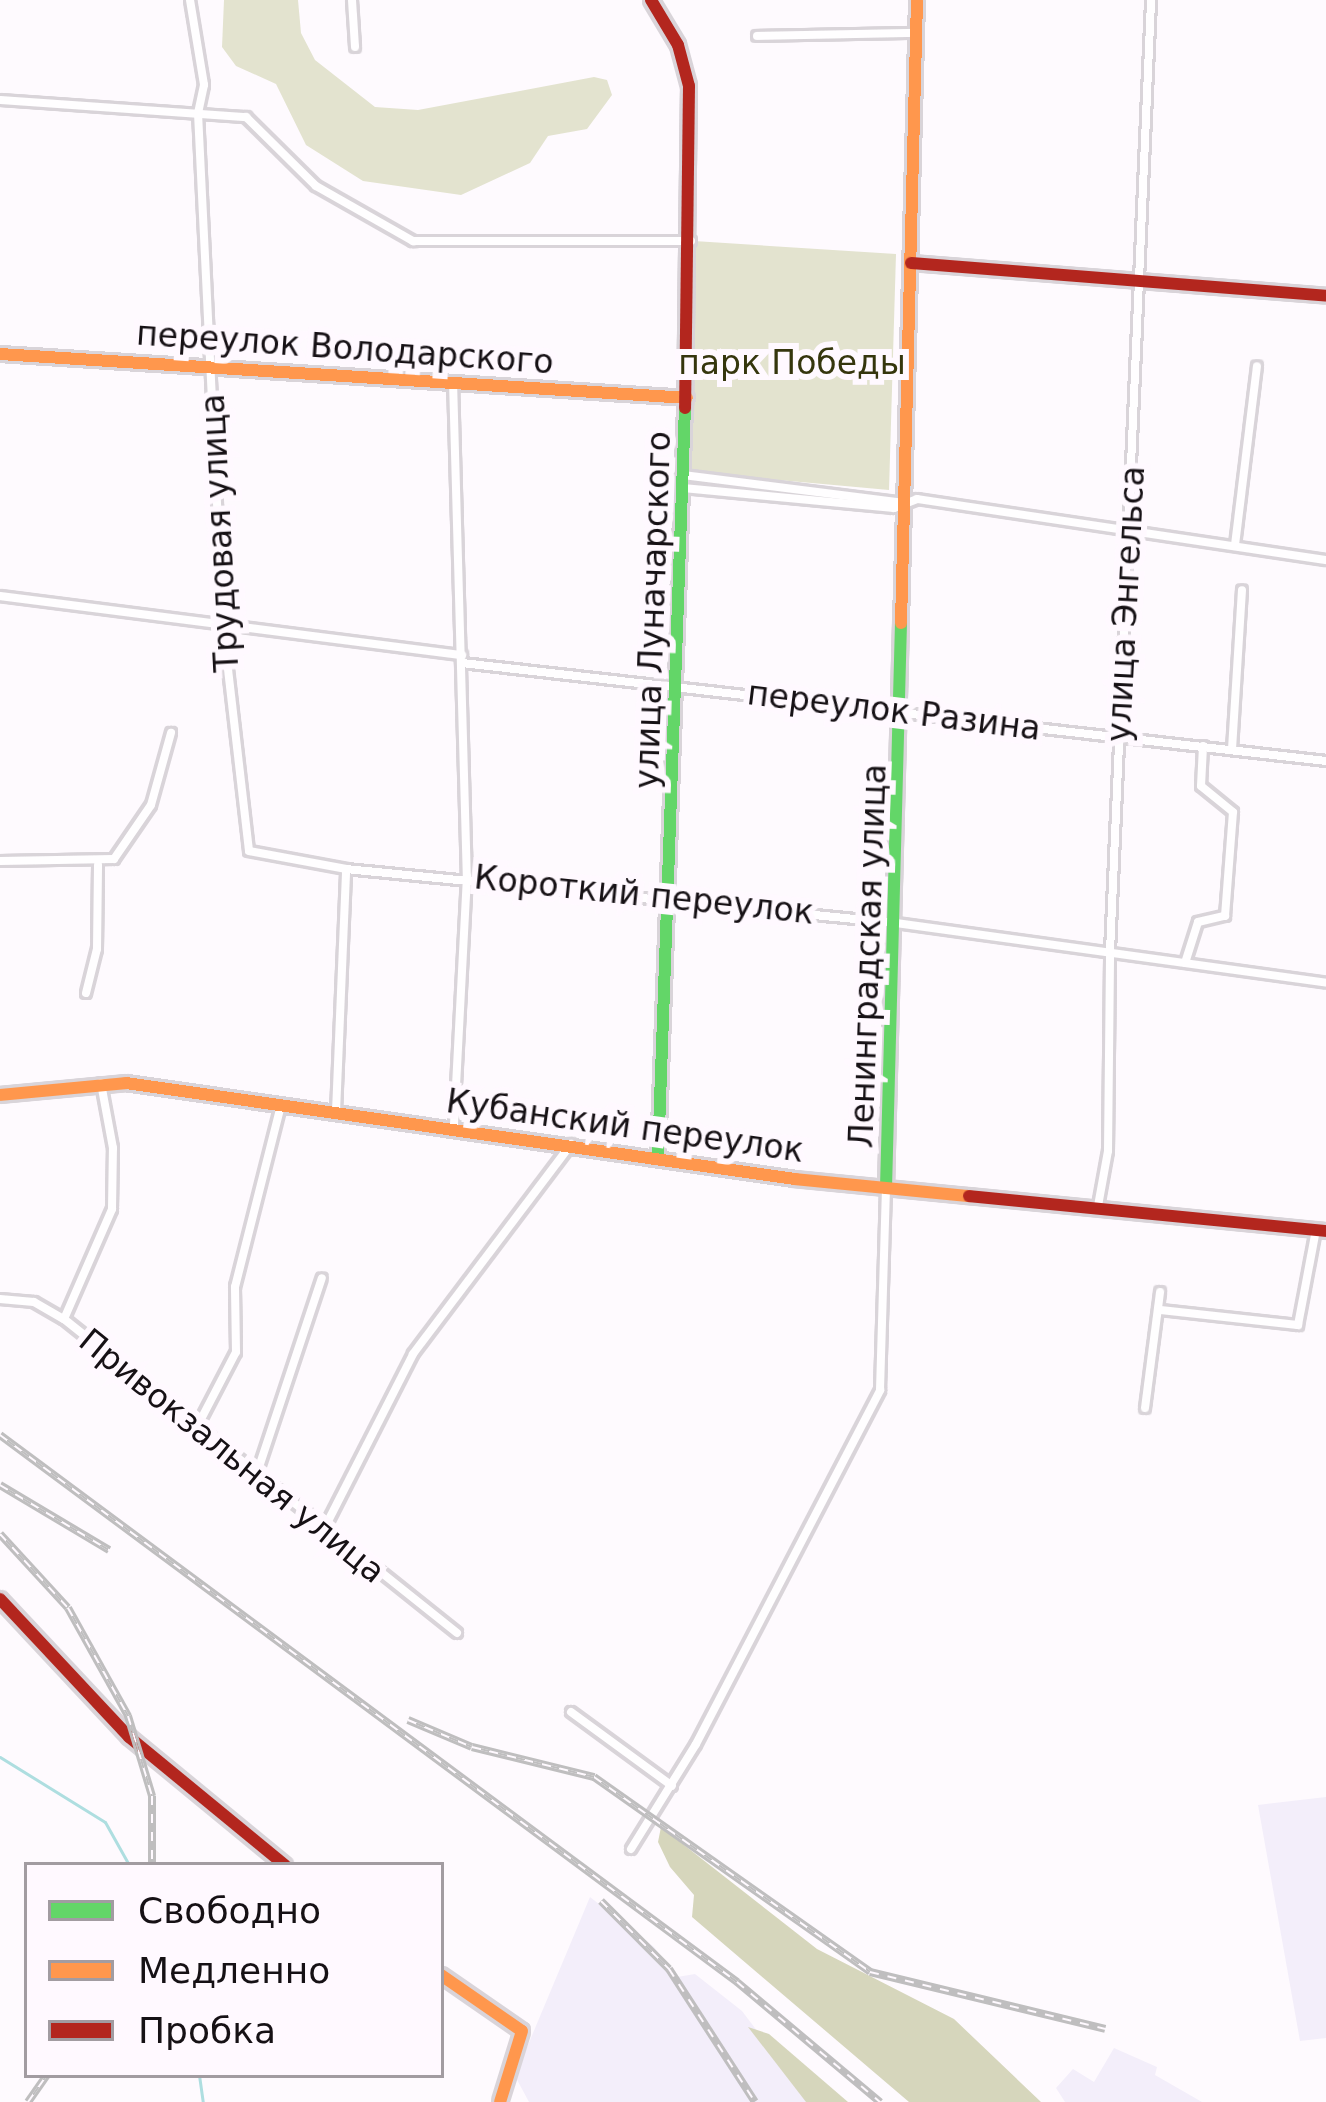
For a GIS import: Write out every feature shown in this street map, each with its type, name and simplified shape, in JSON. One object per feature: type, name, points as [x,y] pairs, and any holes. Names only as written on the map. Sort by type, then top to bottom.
[{"type":"street","name":"Трудовая улица","points":[[190,0],[204,86],[198,113],[224,626],[249,850]]},
{"type":"street","points":[[352,0],[355,47]]},
{"type":"street","name":"улица Луначарского","points":[[651,0],[678,45],[689,86],[691,241],[658,1157]]},
{"type":"street","name":"Ленинградская улица","points":[[631,1849],[672,1786],[880,1390],[904,709],[917,0]]},
{"type":"street","name":"улица Энгельса","points":[[1098,1206],[1108,1151],[1109,952],[1151,0]]},
{"type":"street","points":[[758,36],[916,33]]},
{"type":"street","points":[[0,100],[246,117],[316,185],[413,241],[691,241]]},
{"type":"street","points":[[911,263],[1326,296]]},
{"type":"street","name":"переулок Володарского","points":[[0,354],[687,398]]},
{"type":"street","points":[[1235,545],[1257,366]]},
{"type":"street","points":[[453,381],[467,876],[454,1128]]},
{"type":"street","points":[[683,482],[1131,531],[1326,560]]},
{"type":"street","points":[[1232,749],[1242,590]]},
{"type":"street","name":"переулок Разина","points":[[0,596],[462,659],[904,709],[1118,742],[1203,746],[1326,761]]},
{"type":"street","points":[[0,861],[98,865],[121,851],[151,805],[171,733]]},
{"type":"street","points":[[1185,962],[1198,922],[1225,916],[1233,812],[1201,785],[1203,746]]},
{"type":"street","name":"Короткий переулок","points":[[249,850],[346,869],[671,896],[1326,982]]},
{"type":"street","points":[[86,993],[97,950],[98,865]]},
{"type":"street","points":[[336,1112],[346,869]]},
{"type":"street","points":[[64,1319],[112,1209],[113,1148],[101,1083]]},
{"type":"street","name":"Кубанский переулок","points":[[0,1095],[101,1083],[886,1188],[1321,1231],[1298,1325],[1160,1310]]},
{"type":"street","points":[[198,1425],[236,1352],[235,1286],[281,1105]]},
{"type":"street","points":[[324,1529],[413,1354],[572,1144]]},
{"type":"street","points":[[258,1469],[322,1278]]},
{"type":"street","points":[[1144,1408],[1160,1292]]},
{"type":"street","name":"Привокзальная улица","points":[[0,1299],[34,1302],[64,1319],[258,1469],[324,1529],[457,1633]]},
{"type":"street","points":[[0,1599],[129,1737],[281,1862]]},
{"type":"street","points":[[571,1712],[672,1786]]},
{"type":"street","points":[[444,1978],[522,2031],[503,2098]]},
{"type":"shaded area","points":[[1326,1797],[1326,2038],[1300,2041],[1258,1805]]},
{"type":"shaded area","points":[[590,1897],[654,1947],[677,1977],[695,1974],[742,2011],[811,2102],[529,2102],[515,2076]]},
{"type":"shaded area","points":[[1114,2048],[1157,2067],[1155,2075],[1202,2102],[1065,2102],[1056,2088],[1073,2069],[1094,2082]]},
{"type":"green space","points":[[224,0],[298,0],[301,33],[315,60],[375,107],[418,110],[594,77],[607,80],[612,95],[587,129],[548,136],[530,163],[461,195],[363,181],[306,145],[276,84],[236,66],[222,47]]},
{"type":"green space","name":"парк Победы","points":[[694,241],[896,254],[889,490],[689,472]]},
{"type":"green space","points":[[661,1827],[817,1949],[954,2019],[1041,2102],[909,2102],[692,1917],[694,1895],[670,1867],[658,1842]]},
{"type":"green space","points":[[748,2027],[769,2034],[848,2102],[806,2102]]},
{"type":"waterway","points":[[0,1757],[105,1822],[127,1862]]},
{"type":"waterway","points":[[199,2078],[203,2102]]},
{"type":"railway","points":[[0,1435],[737,1982],[880,2102]]},
{"type":"railway","points":[[0,1485],[109,1550]]},
{"type":"railway","points":[[0,1534],[68,1608],[128,1716],[152,1796],[152,1862]]},
{"type":"railway","points":[[408,1720],[472,1747],[594,1777],[870,1972],[1105,2029]]},
{"type":"railway","points":[[601,1901],[669,1969],[755,2102]]},
{"type":"railway","points":[[28,2102],[45,2078]]},
{"type":"traffic: fast","points":[[658,1157],[685,408]]},
{"type":"traffic: fast","points":[[886,1188],[901,623]]},
{"type":"traffic: slow","points":[[901,623],[917,0]]},
{"type":"traffic: slow","points":[[0,354],[687,398]]},
{"type":"traffic: slow","points":[[0,1095],[126,1083],[795,1179],[969,1196]]},
{"type":"traffic: slow","points":[[444,1977],[522,2031],[500,2102]]},
{"type":"traffic: jam","points":[[651,0],[678,45],[689,86],[685,408]]},
{"type":"traffic: jam","points":[[911,263],[1326,296]]},
{"type":"traffic: jam","points":[[969,1196],[1326,1231]]},
{"type":"traffic: jam","points":[[0,1599],[129,1737],[281,1862]]}]
